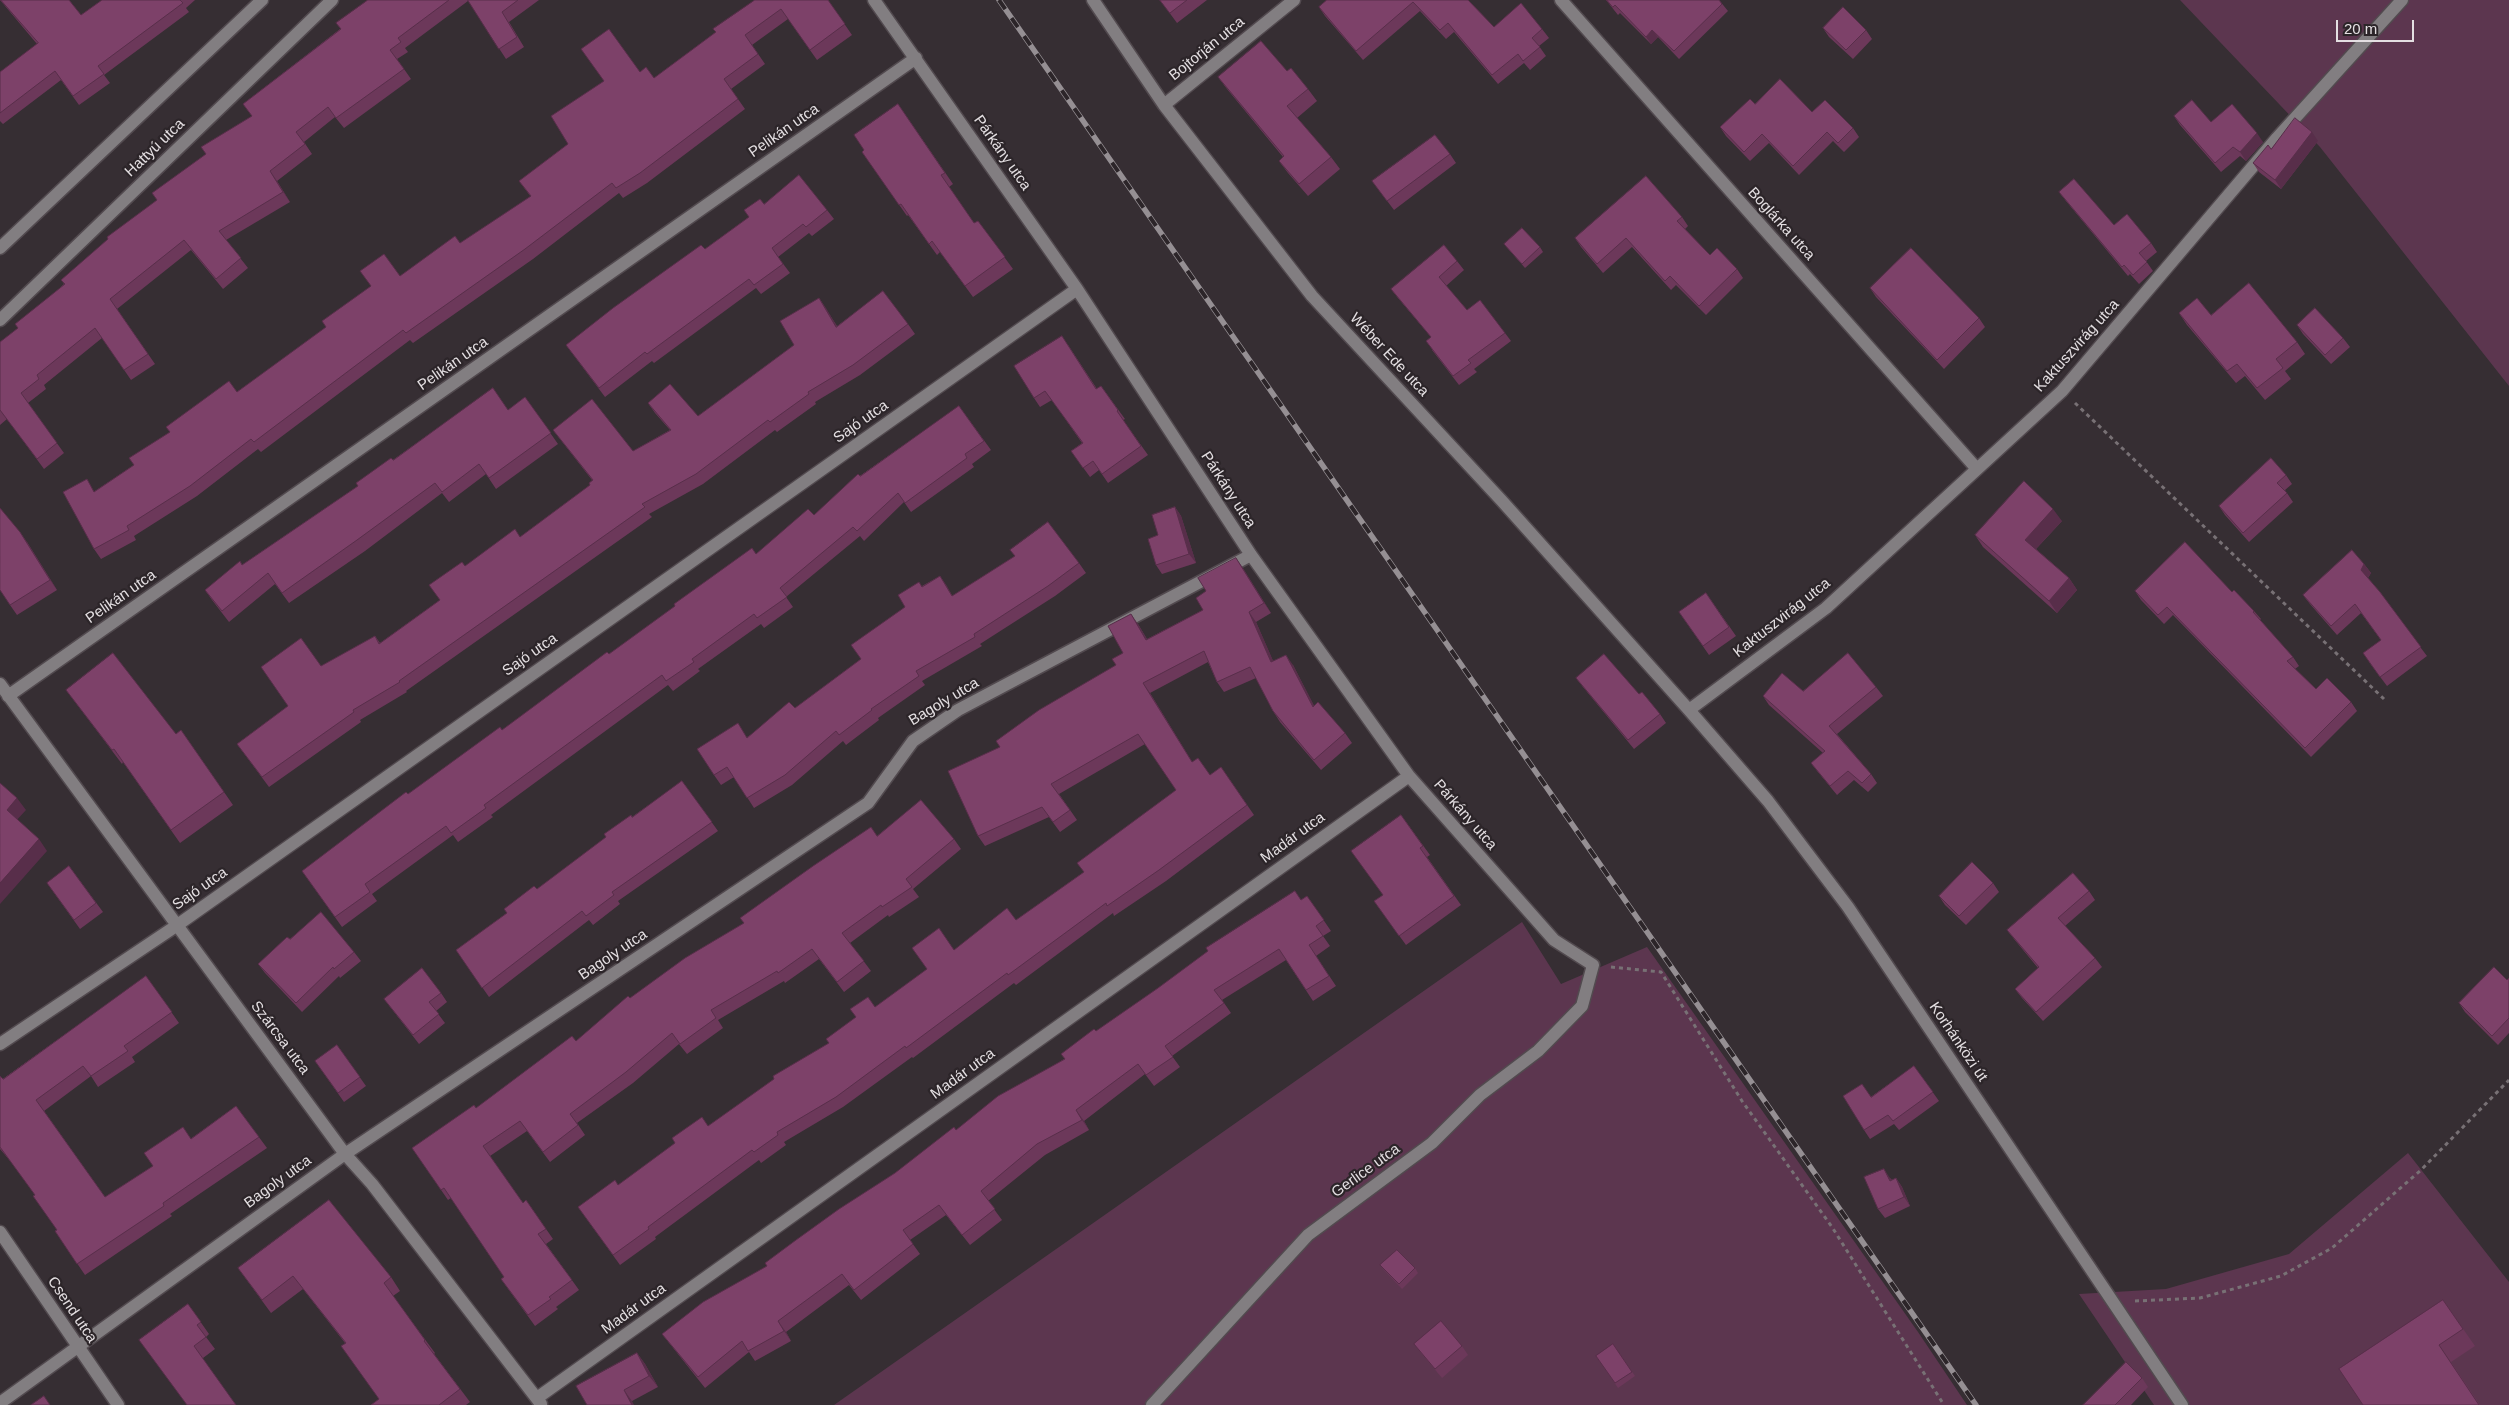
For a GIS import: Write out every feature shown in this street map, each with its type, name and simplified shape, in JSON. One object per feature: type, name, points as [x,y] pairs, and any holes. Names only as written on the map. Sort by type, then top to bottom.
[{"type":"street","points":[[0,248],[262,0]]},
{"type":"street","name":"Hattyú utca","points":[[0,320],[332,0]]},
{"type":"street","name":"Párkány utca","points":[[874,0],[1077,289],[1251,555],[1409,776],[1554,940],[1593,965]]},
{"type":"street","name":"Wéber Ede utca","points":[[1093,0],[1164,105],[1312,296],[1502,501],[1689,710]]},
{"type":"street","name":"Bojtorján utca","points":[[1164,105],[1294,0]]},
{"type":"street","name":"Boglárka utca","points":[[1561,0],[1976,469]]},
{"type":"street","name":"Kaktuszvirág utca","points":[[1689,710],[1826,608],[2062,391],[2277,138],[2402,0]]},
{"type":"street","name":"Pelikán utca","points":[[8,696],[916,58]]},
{"type":"street","name":"Sajó utca","points":[[0,1044],[176,926],[1077,289]]},
{"type":"street","name":"Bagoly utca","points":[[0,1403],[345,1154],[397,1121],[868,803],[912,741],[958,710],[1251,555]]},
{"type":"street","name":"Szárcsa utca","points":[[0,684],[345,1154],[372,1184],[539,1402]]},
{"type":"street","name":"Korhánközi út","points":[[1689,710],[1768,801],[1848,907],[2182,1405]]},
{"type":"street","name":"Madár utca","points":[[539,1402],[1409,776]]},
{"type":"street","name":"Gerlice utca","points":[[1152,1405],[1308,1235],[1432,1143],[1480,1095],[1538,1051],[1582,1006],[1593,965]]},
{"type":"street","name":"Csend utca","points":[[0,1232],[118,1405]]},
{"type":"path","points":[[2062,391],[2384,699]]},
{"type":"path","points":[[1593,965],[1661,972],[1742,1101],[1832,1227],[1944,1405]]},
{"type":"path","points":[[2112,1302],[2200,1298],[2281,1276],[2332,1248],[2421,1170],[2509,1080]]},
{"type":"shaded area","points":[[2180,0],[2509,0],[2509,386],[2320,147]]},
{"type":"shaded area","points":[[1522,922],[1561,984],[1647,947],[1918,1332],[1967,1405],[834,1405]]},
{"type":"shaded area","points":[[2408,1153],[2509,1282],[2509,1405],[2154,1405],[2079,1294],[2166,1289],[2289,1254]]},
{"type":"building","points":[[1,0],[69,0],[81,15],[102,0],[180,0],[183,3],[98,66],[104,74],[73,96],[55,71],[0,113],[0,72],[38,43]]},
{"type":"building","points":[[368,0],[449,0],[398,38],[401,42],[390,50],[404,69],[336,118],[328,107],[296,132],[305,144],[270,171],[283,192],[219,231],[241,258],[216,279],[184,240],[110,299],[148,354],[124,370],[95,328],[37,375],[39,379],[21,393],[57,443],[37,459],[0,410],[0,342],[18,328],[15,324],[65,284],[61,280],[108,239],[107,237],[157,200],[152,193],[206,154],[201,147],[252,116],[243,104],[341,29],[336,23]]},
{"type":"building","points":[[468,0],[518,0],[502,12],[517,37],[499,49]]},
{"type":"building","points":[[755,0],[828,0],[845,24],[810,50],[781,9],[745,35],[758,54],[724,79],[738,99],[640,173],[616,188],[612,183],[525,249],[406,333],[403,330],[254,442],[251,439],[190,486],[127,526],[129,530],[94,549],[63,492],[87,479],[94,492],[134,465],[129,458],[170,432],[166,427],[229,381],[237,392],[326,327],[322,321],[371,286],[360,271],[384,254],[400,276],[455,236],[460,243],[531,196],[519,181],[568,144],[551,116],[604,81],[581,49],[609,29],[640,72],[646,67],[654,78],[716,32],[713,29]]},
{"type":"building","points":[[1160,0],[1187,0],[1170,13]]},
{"type":"building","points":[[1327,0],[1468,0],[1494,27],[1521,3],[1542,29],[1532,38],[1540,47],[1523,61],[1518,54],[1492,75],[1448,23],[1440,30],[1413,2],[1356,51],[1319,7]]},
{"type":"building","points":[[1607,0],[1719,0],[1722,4],[1674,51],[1652,30],[1646,37],[1615,5],[1613,7]]},
{"type":"building","points":[[1843,7],[1866,30],[1846,50],[1823,28]]},
{"type":"building","points":[[1261,41],[1287,71],[1291,68],[1308,89],[1287,106],[1331,157],[1299,184],[1279,161],[1284,156],[1218,77]]},
{"type":"building","points":[[1780,79],[1812,112],[1825,100],[1853,128],[1838,143],[1827,132],[1793,166],[1762,134],[1744,152],[1720,127],[1750,99],[1755,104]]},
{"type":"building","points":[[2192,100],[2211,122],[2232,104],[2257,133],[2240,152],[2233,147],[2215,163],[2174,116]]},
{"type":"building","points":[[898,104],[945,173],[941,175],[974,223],[978,221],[1005,257],[965,286],[932,241],[929,244],[901,204],[899,205],[862,152],[864,150],[854,135]]},
{"type":"building","points":[[2295,118],[2312,132],[2275,180],[2253,163],[2268,145],[2271,149]]},
{"type":"building","points":[[1435,135],[1450,154],[1387,201],[1372,181]]},
{"type":"building","points":[[799,175],[827,210],[806,227],[803,224],[772,248],[783,264],[754,285],[749,279],[647,354],[645,352],[599,388],[566,345],[613,308],[701,245],[705,249],[749,217],[744,210],[760,199],[764,204]]},
{"type":"building","points":[[1646,176],[1682,217],[1677,221],[1710,255],[1717,248],[1737,269],[1699,306],[1670,276],[1665,281],[1626,238],[1597,264],[1575,238]]},
{"type":"building","points":[[2074,179],[2114,225],[2127,214],[2151,243],[2139,253],[2147,262],[2133,275],[2124,265],[2122,267],[2059,192]]},
{"type":"building","points":[[1522,228],[1540,247],[1522,264],[1504,244]]},
{"type":"building","points":[[1444,245],[1457,261],[1439,277],[1467,310],[1480,300],[1505,333],[1468,360],[1471,363],[1453,376],[1426,341],[1431,337],[1391,289]]},
{"type":"building","points":[[1911,248],[1979,318],[1937,360],[1870,288]]},
{"type":"building","points":[[2249,283],[2297,342],[2276,359],[2283,368],[2257,388],[2237,364],[2227,371],[2179,313],[2197,298],[2211,315]]},
{"type":"building","points":[[883,291],[908,324],[853,365],[808,392],[809,394],[770,422],[768,420],[696,474],[642,504],[645,507],[400,682],[353,710],[354,712],[262,777],[237,744],[288,706],[261,667],[301,638],[321,666],[375,636],[379,644],[440,600],[429,585],[462,562],[465,566],[515,529],[520,537],[590,485],[589,483],[593,480],[553,430],[592,399],[633,451],[671,430],[648,403],[670,384],[698,416],[794,345],[780,321],[819,298],[836,327]]},
{"type":"building","points":[[2315,308],[2343,338],[2325,355],[2297,325]]},
{"type":"building","points":[[1062,336],[1096,389],[1101,386],[1141,446],[1102,474],[1093,461],[1083,468],[1071,451],[1083,443],[1045,391],[1034,398],[1014,366]]},
{"type":"building","points":[[493,388],[508,410],[525,397],[551,433],[489,478],[479,464],[442,492],[435,483],[282,593],[268,573],[222,611],[205,590],[240,561],[242,565],[358,486],[356,483],[391,458],[393,460]]},
{"type":"building","points":[[959,406],[984,441],[965,454],[967,458],[905,503],[898,493],[857,531],[853,527],[780,588],[787,597],[757,618],[754,614],[692,659],[694,662],[666,681],[662,675],[484,805],[486,808],[451,833],[446,826],[365,884],[370,892],[335,917],[302,871],[406,792],[408,794],[500,727],[502,730],[607,652],[609,654],[675,606],[674,604],[752,548],[756,554],[808,509],[814,515],[858,474],[860,476]]},
{"type":"building","points":[[2271,458],[2286,475],[2277,483],[2287,493],[2243,533],[2219,506]]},
{"type":"building","points":[[2024,481],[2053,509],[2025,540],[2069,578],[2049,601],[1975,535]]},
{"type":"building","points":[[1175,507],[1189,554],[1156,565],[1148,539],[1158,535],[1152,515]]},
{"type":"building","points":[[0,508],[20,532],[50,580],[10,605],[0,590]]},
{"type":"building","points":[[1048,522],[1079,563],[1048,586],[974,634],[975,637],[916,671],[919,676],[871,709],[839,735],[836,731],[785,775],[747,798],[727,767],[714,775],[697,749],[738,723],[747,738],[789,702],[795,708],[861,659],[851,645],[905,607],[898,595],[919,582],[922,587],[940,576],[952,596],[1015,556],[1010,550]]},
{"type":"building","points":[[2185,542],[2232,592],[2234,590],[2254,611],[2293,657],[2287,661],[2316,689],[2327,678],[2351,702],[2305,748],[2167,607],[2158,615],[2135,591]]},
{"type":"building","points":[[2352,550],[2364,564],[2361,570],[2421,647],[2380,677],[2363,653],[2381,640],[2355,604],[2331,626],[2303,595]]},
{"type":"building","points":[[1236,558],[1264,603],[1249,612],[1271,662],[1286,655],[1313,707],[1318,702],[1345,733],[1314,760],[1273,711],[1250,667],[1217,682],[1204,651],[1143,683],[1192,762],[1198,758],[1210,775],[1221,767],[1247,805],[1159,870],[1107,906],[1106,903],[1008,975],[1007,973],[836,1097],[777,1132],[778,1135],[754,1152],[752,1150],[613,1255],[578,1207],[615,1180],[618,1185],[675,1143],[672,1138],[702,1117],[708,1126],[774,1079],[773,1076],[829,1043],[826,1039],[856,1017],[850,1009],[868,997],[875,1007],[927,969],[912,948],[939,928],[954,950],[1007,908],[1016,920],[1084,872],[1077,863],[1176,790],[1138,734],[1051,784],[1070,810],[1053,822],[1042,807],[978,836],[948,771],[1000,747],[996,741],[1039,710],[1116,665],[1112,659],[1123,653],[1108,626],[1131,614],[1146,640],[1203,610],[1196,598],[1206,591],[1198,578]]},
{"type":"building","points":[[1706,593],[1729,627],[1703,646],[1679,612]]},
{"type":"building","points":[[113,653],[176,734],[181,730],[224,792],[171,830],[114,749],[112,750],[66,690]]},
{"type":"building","points":[[1848,653],[1876,687],[1829,726],[1871,774],[1862,783],[1848,771],[1830,786],[1811,763],[1825,751],[1763,696],[1782,673],[1803,691]]},
{"type":"building","points":[[1604,654],[1639,694],[1642,692],[1660,714],[1628,740],[1576,678]]},
{"type":"building","points":[[682,781],[712,822],[612,892],[614,895],[586,916],[582,911],[482,988],[456,950],[507,913],[504,909],[534,886],[537,889],[606,837],[604,834],[631,815],[632,817]]},
{"type":"building","points":[[0,783],[17,798],[7,810],[39,839],[0,883]]},
{"type":"building","points":[[921,800],[954,839],[906,879],[912,887],[882,907],[881,905],[842,933],[864,961],[837,982],[812,949],[778,973],[777,971],[711,1010],[716,1018],[680,1044],[672,1033],[626,1072],[570,1114],[578,1125],[543,1152],[520,1121],[483,1146],[523,1203],[526,1200],[546,1229],[538,1234],[572,1280],[549,1297],[551,1299],[528,1315],[501,1279],[504,1277],[444,1188],[441,1190],[412,1148],[474,1105],[476,1108],[572,1036],[576,1041],[628,996],[630,998],[685,958],[744,923],[740,918],[813,866],[871,827],[877,836]]},
{"type":"building","points":[[1401,815],[1423,846],[1420,848],[1454,896],[1399,936],[1374,901],[1383,895],[1351,851]]},
{"type":"building","points":[[1972,862],[1993,883],[1959,916],[1939,896]]},
{"type":"building","points":[[69,866],[96,903],[74,920],[47,883]]},
{"type":"building","points":[[2073,873],[2089,891],[2058,918],[2095,958],[2036,1012],[2015,989],[2039,967],[2007,930]]},
{"type":"building","points":[[1295,891],[1301,900],[1307,896],[1324,920],[1316,926],[1323,936],[1309,945],[1329,976],[1306,990],[1279,949],[1214,990],[1224,1003],[1165,1046],[1173,1057],[1146,1075],[1138,1064],[1076,1110],[1082,1120],[1037,1144],[981,1191],[995,1209],[962,1235],[939,1205],[903,1230],[913,1244],[854,1290],[842,1274],[778,1321],[784,1331],[748,1351],[742,1341],[698,1377],[662,1334],[703,1302],[767,1266],[765,1263],[796,1240],[839,1209],[895,1173],[954,1127],[956,1130],[998,1096],[1065,1059],[1061,1054],[1094,1029],[1096,1031],[1158,988],[1208,951],[1206,948]]},
{"type":"building","points":[[321,912],[354,952],[334,969],[333,967],[296,1003],[258,964],[287,937],[290,939]]},
{"type":"building","points":[[2494,967],[2507,980],[2509,978],[2509,1018],[2492,1036],[2459,1003]]},
{"type":"building","points":[[422,968],[441,993],[429,1002],[439,1014],[413,1035],[384,999]]},
{"type":"building","points":[[146,976],[172,1012],[124,1046],[128,1051],[91,1076],[83,1066],[36,1100],[105,1197],[153,1166],[144,1153],[183,1127],[191,1139],[236,1106],[259,1137],[163,1203],[164,1206],[77,1264],[55,1231],[57,1230],[33,1196],[35,1195],[0,1147],[0,1076],[3,1079]]},
{"type":"building","points":[[337,1045],[360,1077],[338,1093],[315,1061]]},
{"type":"building","points":[[1914,1066],[1933,1092],[1893,1121],[1888,1115],[1864,1130],[1843,1096],[1862,1084],[1871,1097]]},
{"type":"building","points":[[1884,1169],[1890,1181],[1896,1178],[1904,1197],[1878,1209],[1864,1177]]},
{"type":"building","points":[[329,1200],[391,1277],[384,1283],[460,1389],[439,1405],[371,1405],[379,1399],[341,1346],[346,1343],[293,1276],[262,1300],[238,1268]]},
{"type":"building","points":[[1397,1250],[1415,1268],[1399,1284],[1380,1265]]},
{"type":"building","points":[[2443,1300],[2463,1329],[2439,1345],[2479,1405],[2363,1405],[2339,1369]]},
{"type":"building","points":[[188,1304],[201,1322],[197,1325],[206,1337],[194,1346],[236,1405],[187,1405],[139,1340]]},
{"type":"building","points":[[1441,1321],[1462,1346],[1435,1369],[1414,1344]]},
{"type":"building","points":[[1613,1344],[1632,1372],[1615,1383],[1596,1356]]},
{"type":"building","points":[[637,1353],[649,1376],[624,1390],[632,1405],[587,1405],[576,1386]]},
{"type":"building","points":[[2126,1362],[2142,1378],[2115,1405],[2083,1405]]},
{"type":"building","points":[[44,1396],[50,1405],[31,1405]]},
{"type":"railway","points":[[999,0],[1976,1405]]}]
